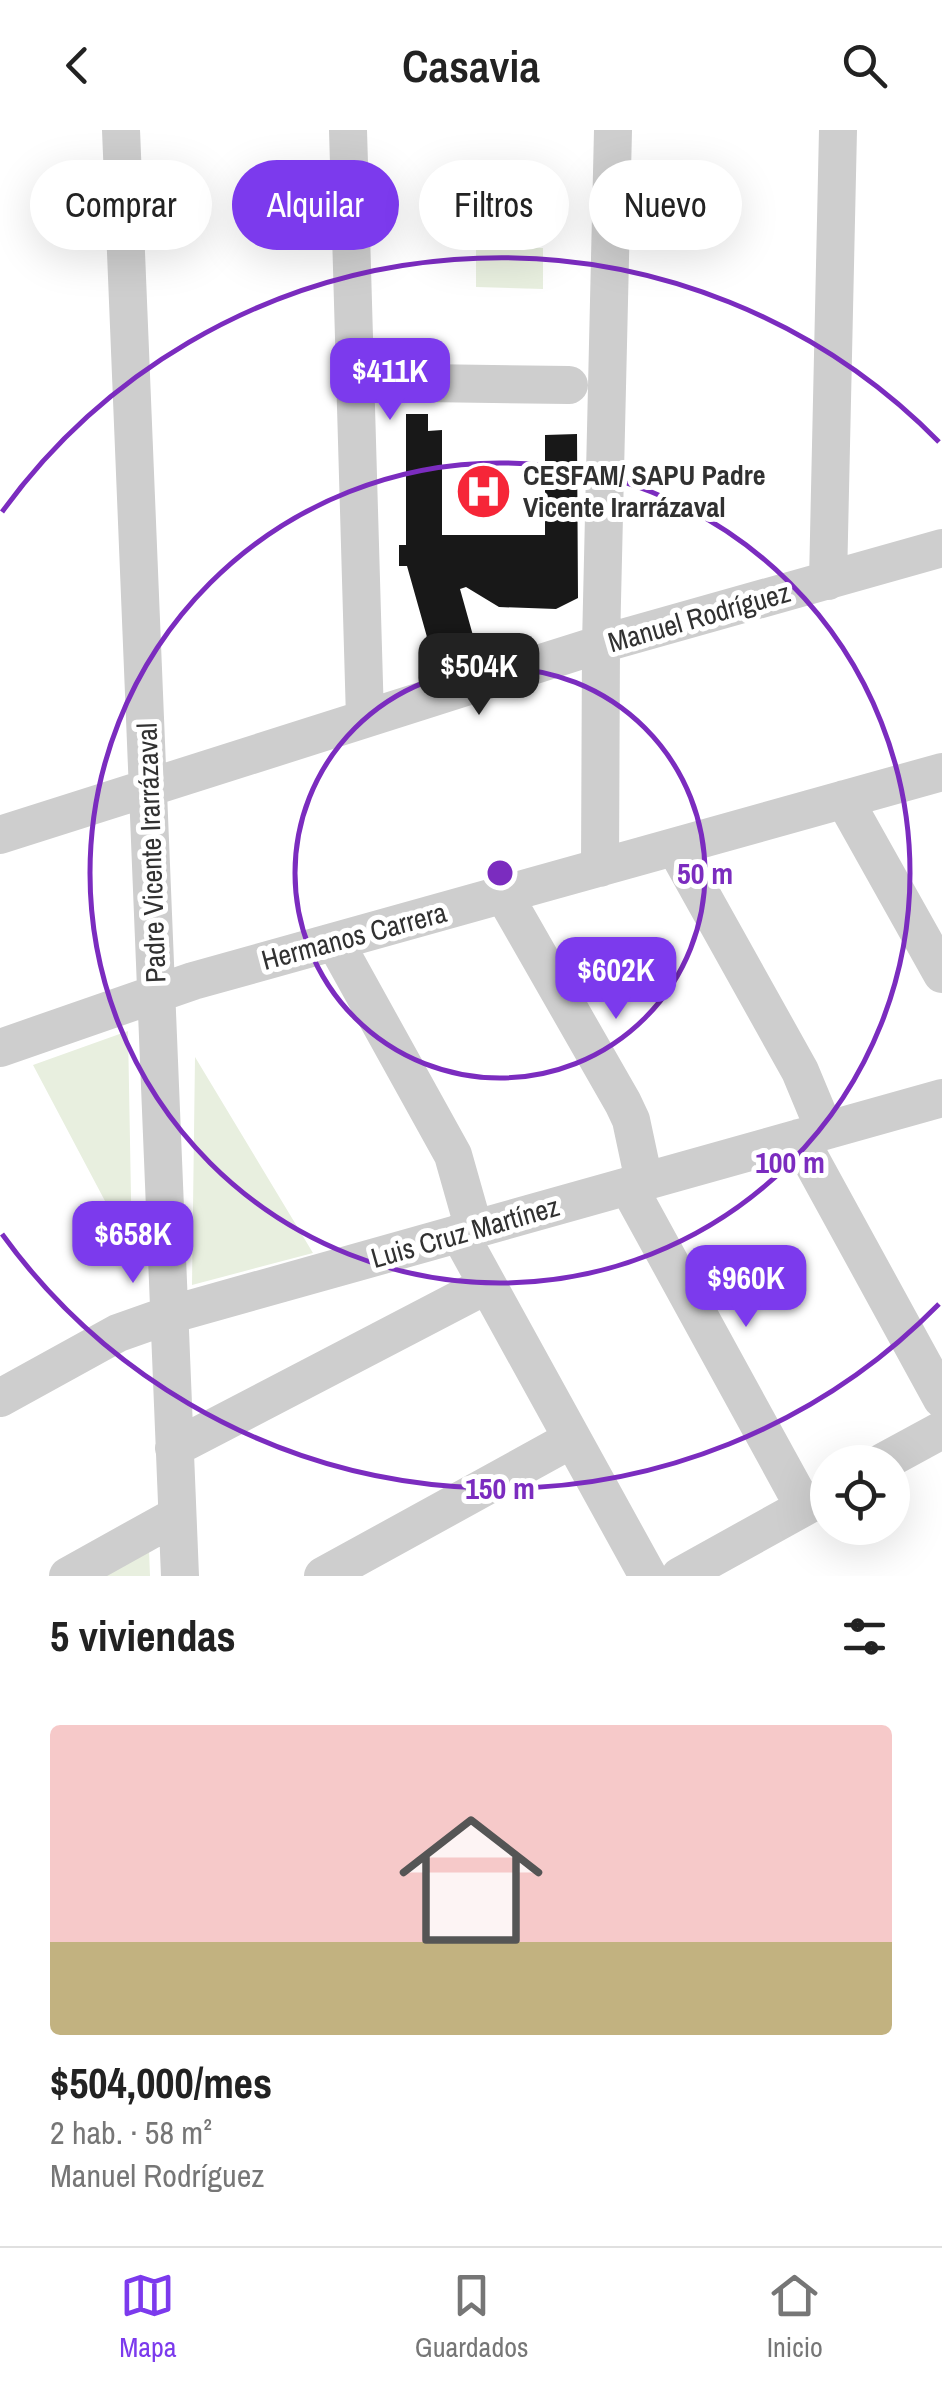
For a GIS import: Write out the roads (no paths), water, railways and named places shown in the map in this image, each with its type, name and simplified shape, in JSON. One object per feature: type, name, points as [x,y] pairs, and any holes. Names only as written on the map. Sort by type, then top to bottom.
[{"type":"street","name":"Padre Vicente Irarrázaval","points":[[121,130],[180,1576]]},
{"type":"street","points":[[348,130],[365,718]]},
{"type":"street","points":[[600,868],[613,130]]},
{"type":"street","points":[[828,581],[838,130]]},
{"type":"street","points":[[355,382],[568,385]]},
{"type":"street","name":"Manuel Rodríguez","points":[[0,834],[601,644],[942,548]]},
{"type":"street","name":"Hermanos Carrera","points":[[0,1048],[156,992],[942,772]]},
{"type":"street","points":[[844,799],[942,974]]},
{"type":"street","points":[[675,846],[800,1071],[812,1134],[942,1399]]},
{"type":"street","points":[[504,895],[632,1120],[636,1184],[810,1489]]},
{"type":"street","points":[[335,942],[453,1154],[467,1231],[487,1284],[648,1576]]},
{"type":"street","name":"Luis Cruz Martínez","points":[[5,1382],[169,1314],[942,1098]]},
{"type":"street","points":[[174,1448],[487,1284]]},
{"type":"street","points":[[910,1447],[942,1430]]},
{"type":"street","points":[[323,1576],[572,1439]]},
{"type":"street","points":[[680,1576],[810,1503]]},
{"type":"street","points":[[68,1576],[176,1516]]},
{"type":"place","name":"CESFAM/ SAPU Padre Vicente Irarrázaval","points":[[484,491]]}]
